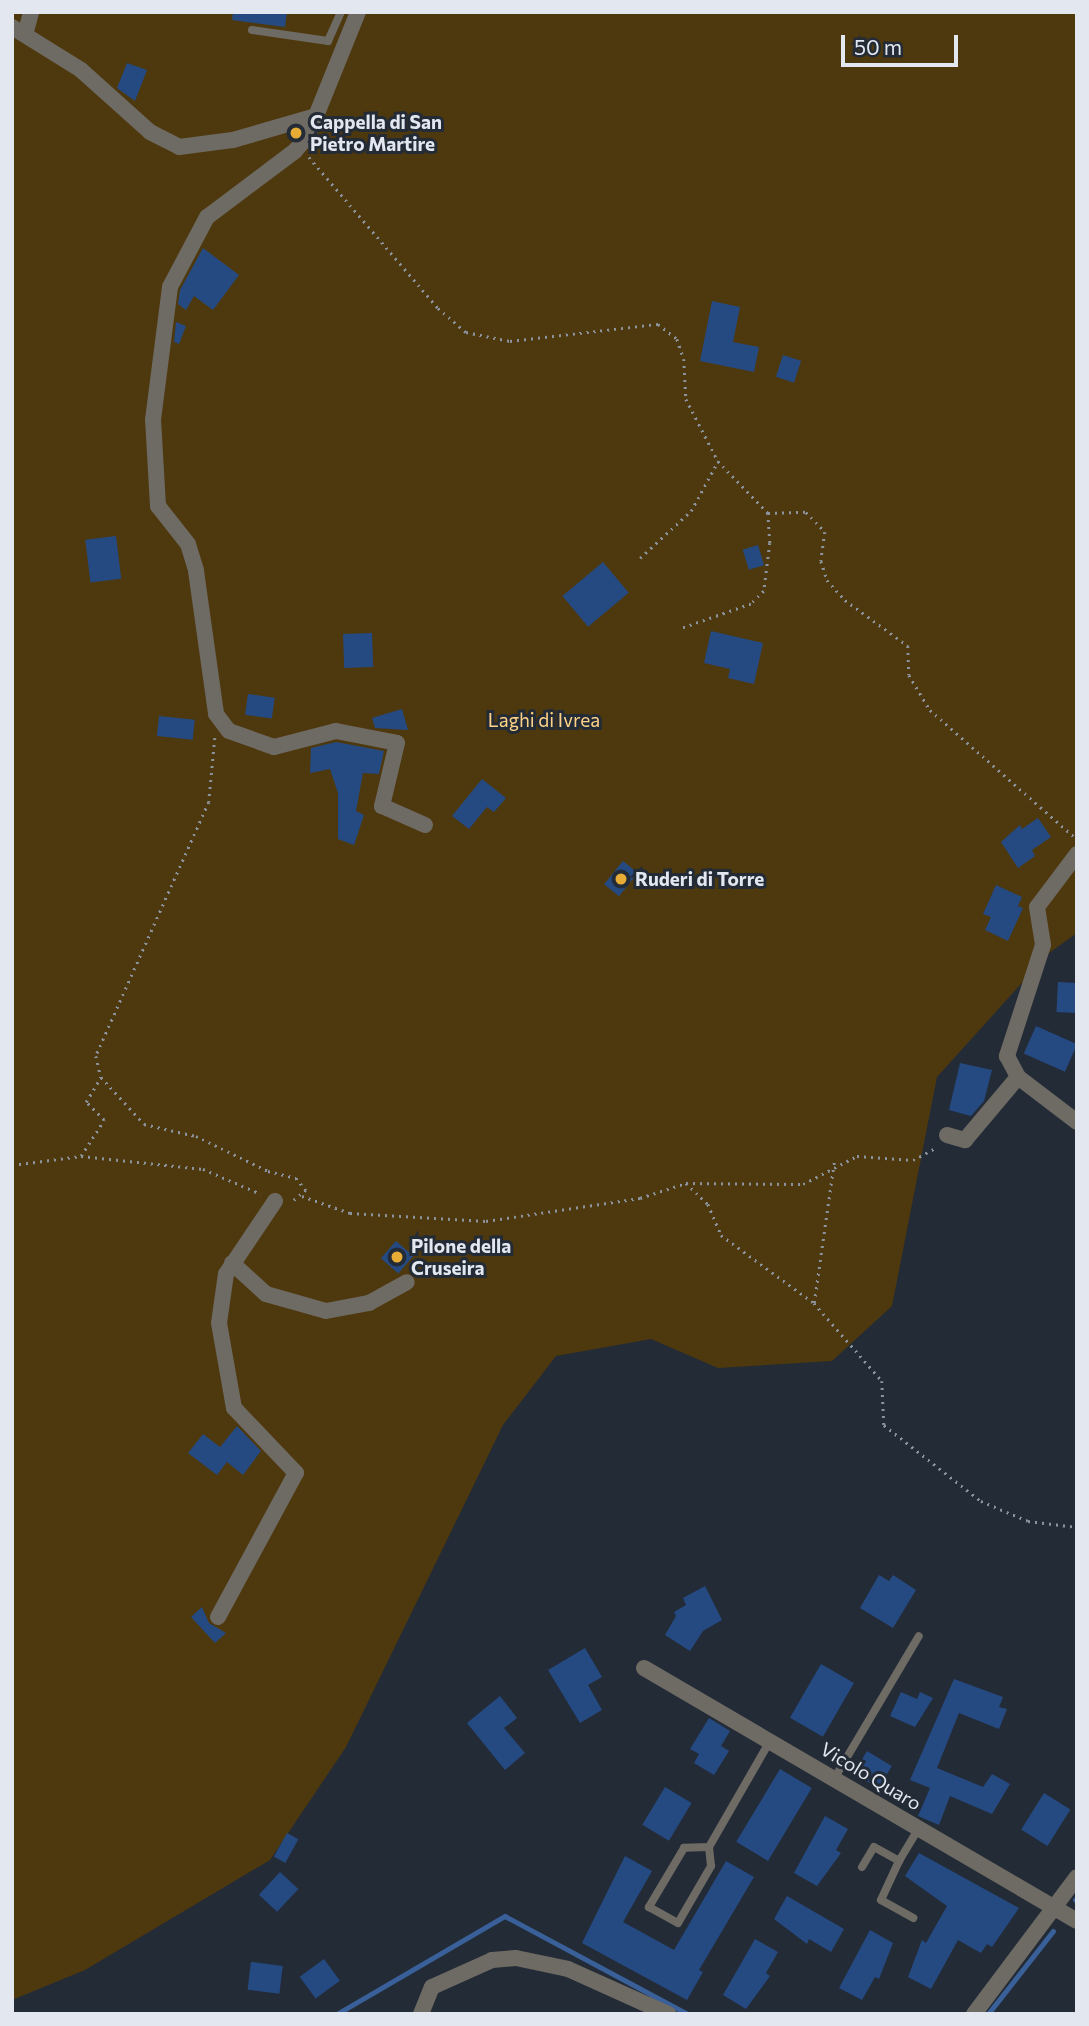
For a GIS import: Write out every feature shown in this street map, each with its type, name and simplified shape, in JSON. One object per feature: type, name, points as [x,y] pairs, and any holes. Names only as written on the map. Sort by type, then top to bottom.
[{"type":"street","points":[[31,12],[19,31],[82,70],[150,132],[179,147],[233,140],[312,117]]},
{"type":"street","points":[[358,12],[300,146],[207,217],[197,231],[170,287],[155,376],[158,506],[188,544],[196,571],[216,715],[229,731],[260,745],[274,747],[336,732],[397,743],[382,806],[425,825]]},
{"type":"street","points":[[1077,854],[1037,906],[1043,944],[1007,1056],[1018,1077],[1077,1122]]},
{"type":"street","points":[[947,1135],[965,1140],[1018,1077]]},
{"type":"street","points":[[218,1617],[296,1473],[234,1408],[219,1323],[226,1274],[275,1201]]},
{"type":"street","points":[[232,1263],[266,1294],[326,1311],[369,1303],[407,1282]]},
{"type":"street","name":"Vicolo Quaro","points":[[644,1668],[1077,1921]]},
{"type":"street","points":[[974,2014],[1077,1877]]},
{"type":"street","points":[[421,2014],[432,1987],[492,1961],[516,1958],[568,1969],[668,2014]]},
{"type":"lane","points":[[252,30],[328,41],[341,12]]},
{"type":"lane","points":[[834,1779],[919,1636]]},
{"type":"lane","points":[[709,1847],[684,1848],[649,1907],[678,1923],[711,1866],[709,1847],[770,1741]]},
{"type":"lane","points":[[913,1918],[881,1900],[918,1829]]},
{"type":"lane","points":[[862,1867],[874,1846],[899,1861]]},
{"type":"path","points":[[300,146],[438,308],[466,332],[510,341],[658,324],[677,339],[684,359],[686,399],[718,461],[768,513],[770,543],[764,591],[751,604],[683,628]]},
{"type":"path","points":[[640,558],[691,511],[718,461]]},
{"type":"path","points":[[768,513],[806,512],[825,532],[821,561],[827,580],[845,600],[908,646],[909,675],[930,710],[1077,839]]},
{"type":"path","points":[[12,1166],[81,1156],[203,1169],[275,1201],[291,1203],[306,1190],[296,1178],[268,1171],[195,1136],[144,1124],[101,1077],[96,1056],[209,802],[216,715]]},
{"type":"path","points":[[81,1156],[104,1120],[86,1102],[101,1077]]},
{"type":"path","points":[[302,1196],[363,1215],[486,1221],[640,1198],[686,1183],[803,1184],[858,1156],[913,1160],[932,1153],[947,1135]]},
{"type":"path","points":[[814,1303],[834,1162]]},
{"type":"path","points":[[686,1183],[708,1204],[721,1235],[814,1303],[882,1381],[884,1425],[981,1502],[1028,1521],[1077,1527]]},
{"type":"green space","name":"Laghi di Ivrea","points":[[12,12],[1077,12],[1077,933],[1049,953],[937,1077],[892,1306],[832,1361],[718,1368],[651,1339],[556,1356],[503,1425],[346,1747],[270,1860],[85,1970],[12,2000]]},
{"type":"building","points":[[233,12],[287,12],[285,27],[232,20]]},
{"type":"building","points":[[127,63],[147,70],[135,101],[117,88]]},
{"type":"building","points":[[203,248],[239,275],[213,310],[194,296],[186,310],[178,304],[180,290]]},
{"type":"building","points":[[712,301],[740,307],[733,342],[759,347],[754,372],[700,361]]},
{"type":"building","points":[[176,322],[186,326],[179,344],[174,342]]},
{"type":"building","points":[[783,355],[801,361],[794,383],[776,377]]},
{"type":"building","points":[[116,536],[121,579],[90,582],[85,540]]},
{"type":"building","points":[[758,545],[764,565],[749,570],[743,550]]},
{"type":"building","points":[[603,562],[629,593],[588,627],[562,596]]},
{"type":"building","points":[[711,631],[763,643],[754,684],[728,678],[730,669],[704,663]]},
{"type":"building","points":[[372,633],[373,667],[344,668],[343,634]]},
{"type":"building","points":[[248,694],[275,698],[272,719],[245,715]]},
{"type":"building","points":[[402,709],[408,730],[375,728],[372,718]]},
{"type":"building","points":[[159,716],[195,720],[193,740],[157,736]]},
{"type":"building","points":[[336,742],[384,751],[379,774],[363,773],[356,811],[364,815],[354,845],[338,839],[338,793],[330,769],[310,773],[311,748]]},
{"type":"building","points":[[482,779],[506,798],[494,812],[487,807],[469,829],[452,816]]},
{"type":"building","points":[[1038,818],[1051,837],[1032,850],[1035,856],[1018,868],[1001,842],[1020,825],[1022,829]]},
{"type":"building","name":"Ruderi di Torre","points":[[623,861],[638,873],[619,896],[604,884]]},
{"type":"building","points":[[996,885],[1022,897],[1018,906],[1023,908],[1008,941],[985,930],[991,917],[983,914]]},
{"type":"building","points":[[1058,982],[1077,983],[1075,1013],[1056,1012]]},
{"type":"building","points":[[1036,1026],[1077,1044],[1065,1072],[1024,1053]]},
{"type":"building","points":[[960,1063],[992,1070],[984,1101],[971,1116],[949,1110]]},
{"type":"building","name":"Pilone della Cruseira","points":[[396,1241],[413,1256],[398,1273],[381,1258]]},
{"type":"building","points":[[237,1426],[261,1451],[243,1475],[227,1462],[217,1475],[188,1453],[203,1434],[220,1447]]},
{"type":"building","points":[[879,1575],[889,1581],[893,1575],[916,1590],[893,1628],[860,1608]]},
{"type":"building","points":[[705,1586],[722,1620],[703,1631],[690,1651],[665,1635],[676,1616],[674,1612],[686,1605],[683,1598]]},
{"type":"building","points":[[202,1607],[209,1623],[226,1633],[215,1643],[191,1617]]},
{"type":"building","points":[[585,1648],[602,1677],[588,1685],[602,1710],[580,1723],[548,1670]]},
{"type":"building","points":[[821,1664],[854,1683],[823,1737],[790,1718]]},
{"type":"building","points":[[954,1679],[1003,1697],[999,1707],[1007,1709],[999,1729],[959,1713],[937,1768],[983,1787],[992,1774],[1010,1784],[992,1814],[950,1796],[939,1825],[918,1816],[930,1788],[910,1780]]},
{"type":"building","points":[[901,1692],[917,1699],[920,1692],[933,1698],[915,1727],[890,1716]]},
{"type":"building","points":[[500,1696],[517,1718],[504,1728],[525,1753],[505,1770],[467,1723]]},
{"type":"building","points":[[709,1718],[730,1731],[721,1746],[729,1751],[714,1775],[694,1763],[699,1754],[690,1749]]},
{"type":"building","points":[[867,1751],[892,1766],[878,1788],[854,1773]]},
{"type":"building","points":[[780,1769],[812,1788],[768,1861],[736,1842]]},
{"type":"building","points":[[665,1787],[692,1803],[669,1841],[642,1825]]},
{"type":"building","points":[[1044,1793],[1070,1809],[1048,1846],[1021,1829]]},
{"type":"building","points":[[825,1816],[848,1829],[836,1850],[841,1853],[817,1886],[794,1873]]},
{"type":"building","points":[[287,1833],[298,1839],[285,1863],[274,1857]]},
{"type":"building","points":[[919,1853],[1019,1908],[992,1947],[987,1944],[981,1953],[958,1940],[931,1989],[908,1977],[922,1940],[926,1943],[947,1906],[905,1876]]},
{"type":"building","points":[[625,1856],[652,1871],[623,1922],[674,1950],[726,1861],[754,1877],[699,1970],[703,1972],[687,2000],[582,1943]]},
{"type":"building","points":[[280,1872],[298,1889],[277,1912],[259,1895]]},
{"type":"building","points":[[787,1896],[844,1929],[831,1952],[809,1939],[807,1944],[774,1919]]},
{"type":"building","points":[[870,1930],[893,1943],[879,1979],[875,1977],[862,2000],[839,1988]]},
{"type":"building","points":[[755,1939],[778,1952],[766,1973],[770,1976],[746,2009],[723,1995]]},
{"type":"building","points":[[324,1959],[340,1981],[316,1998],[300,1977]]},
{"type":"building","points":[[251,1962],[283,1966],[279,1994],[248,1990]]},
{"type":"waterway","points":[[337,2014],[505,1916],[688,2014]]},
{"type":"waterway","points":[[988,2014],[1053,1931]]},
{"type":"place","name":"Cappella di San Pietro Martire","points":[[296,133]]},
{"type":"place","name":"Ruderi di Torre","points":[[621,879]]},
{"type":"place","name":"Pilone della Cruseira","points":[[397,1257]]}]
